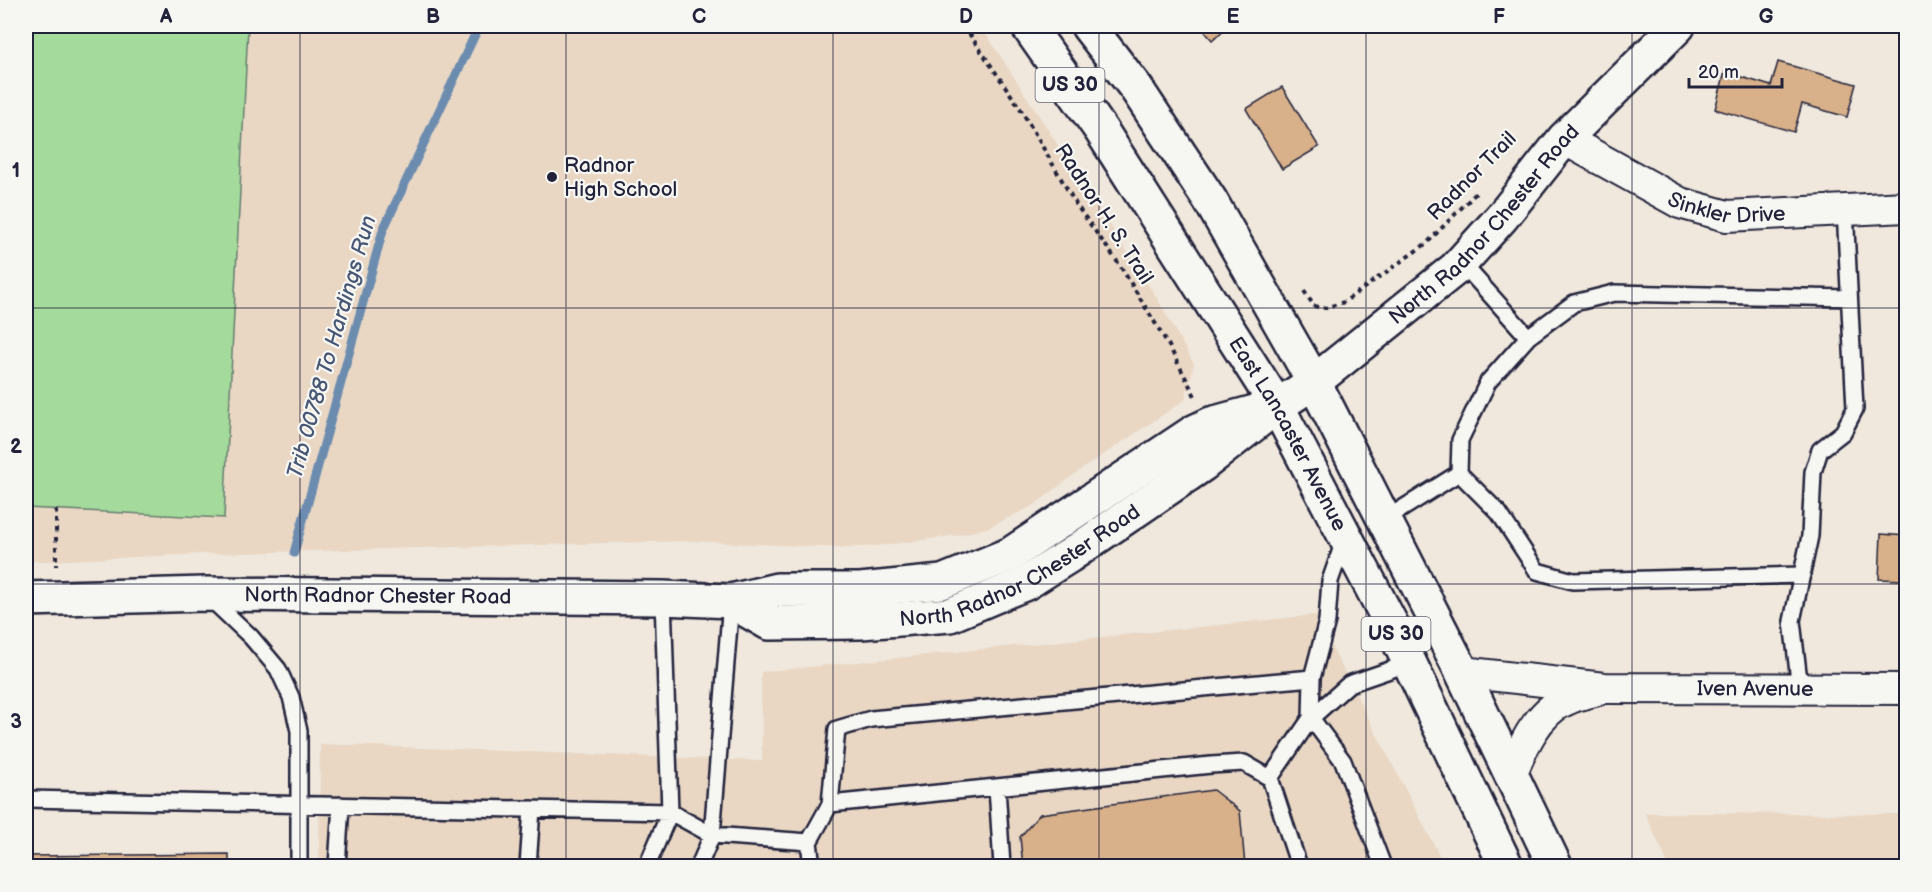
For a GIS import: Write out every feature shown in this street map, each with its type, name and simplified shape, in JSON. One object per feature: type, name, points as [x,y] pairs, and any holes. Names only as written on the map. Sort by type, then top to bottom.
[{"type":"main road","name":"East Lancaster Avenue","points":[[1028,26],[1101,130],[1277,406],[1410,663],[1506,867]]},
{"type":"main road","name":"East Lancaster Avenue","points":[[1088,26],[1136,88],[1210,200],[1314,382],[1462,672],[1555,867]]},
{"type":"main road","name":"North Radnor Chester Road","points":[[731,601],[769,622],[861,622],[950,615],[1026,583],[1202,465],[1277,406],[1314,382],[1414,303],[1461,262],[1502,217],[1564,139],[1678,26]]},
{"type":"main road","name":"North Radnor Chester Road","points":[[41,598],[205,594],[663,598],[731,601],[777,590],[860,590],[942,582],[1011,554],[1194,432],[1211,424],[1277,406]]},
{"type":"street","name":"Sinkler Drive","points":[[1564,139],[1680,203],[1727,216],[1906,207]]},
{"type":"street","name":"Iven Avenue","points":[[1462,672],[1604,688],[1906,689]]},
{"type":"street","name":"Iven Avenue","points":[[1511,775],[1531,733],[1547,712],[1564,700],[1604,688]]},
{"type":"lane","points":[[1800,689],[1792,621],[1810,536],[1813,472],[1820,450],[1843,432],[1855,409],[1845,209]]},
{"type":"lane","points":[[1461,262],[1528,338]]},
{"type":"lane","points":[[1802,575],[1573,581],[1537,572],[1498,513],[1459,473],[1460,440],[1488,382],[1528,338],[1574,303],[1614,293],[1849,298]]},
{"type":"lane","points":[[1384,520],[1459,473]]},
{"type":"lane","points":[[1346,537],[1330,581],[1327,621],[1312,678],[1311,718],[1343,760],[1383,867]]},
{"type":"lane","points":[[205,594],[251,637],[278,669],[291,697],[299,731],[299,867]]},
{"type":"lane","points":[[647,867],[670,812],[663,598]]},
{"type":"lane","points":[[699,867],[712,835],[731,601]]},
{"type":"lane","points":[[1270,777],[1311,718],[1349,684],[1410,663]]},
{"type":"lane","points":[[812,867],[809,842],[830,804],[837,729],[871,719],[1312,678]]},
{"type":"lane","points":[[830,804],[1244,763],[1270,777],[1299,867]]},
{"type":"lane","points":[[997,787],[1002,867]]},
{"type":"lane","points":[[26,800],[670,812],[712,835],[809,842]]},
{"type":"lane","points":[[337,867],[341,806]]},
{"type":"lane","points":[[528,867],[532,809]]},
{"type":"path","name":"Radnor H. S. Trail","points":[[964,26],[1020,108],[1077,206],[1119,264],[1211,424]]},
{"type":"path","name":"Radnor Trail","points":[[1304,291],[1314,306],[1325,308],[1344,302],[1427,243],[1485,184]]},
{"type":"path","points":[[41,598],[56,510]]},
{"type":"shaded area","name":"Radnor High School","points":[[26,26],[981,26],[1157,298],[1194,364],[1185,400],[1079,471],[1033,506],[987,528],[959,535],[846,548],[689,541],[203,554],[26,562]]},
{"type":"shaded area","points":[[1315,615],[1445,866],[319,866],[320,744],[762,761],[761,672]]},
{"type":"shaded area","points":[[1645,813],[1906,814],[1906,866],[1669,866]]},
{"type":"green space","points":[[26,26],[248,26],[224,518],[26,508]]},
{"type":"building","points":[[1200,26],[1229,26],[1212,40]]},
{"type":"building","points":[[1778,62],[1856,84],[1847,117],[1802,104],[1794,132],[1715,109],[1725,72],[1771,86]]},
{"type":"building","points":[[1282,87],[1319,147],[1282,169],[1246,109]]},
{"type":"building","points":[[1881,534],[1906,536],[1906,591],[1901,590],[1902,580],[1879,579]]},
{"type":"building","points":[[1213,790],[1240,811],[1245,866],[1023,866],[1020,837],[1040,814]]},
{"type":"building","points":[[229,854],[229,866],[26,866],[26,856]]},
{"type":"waterway","name":"Trib 00788 To Hardings Run","points":[[294,553],[383,230],[479,26]]},
{"type":"place","name":"Radnor High School","points":[[552,177]]}]
